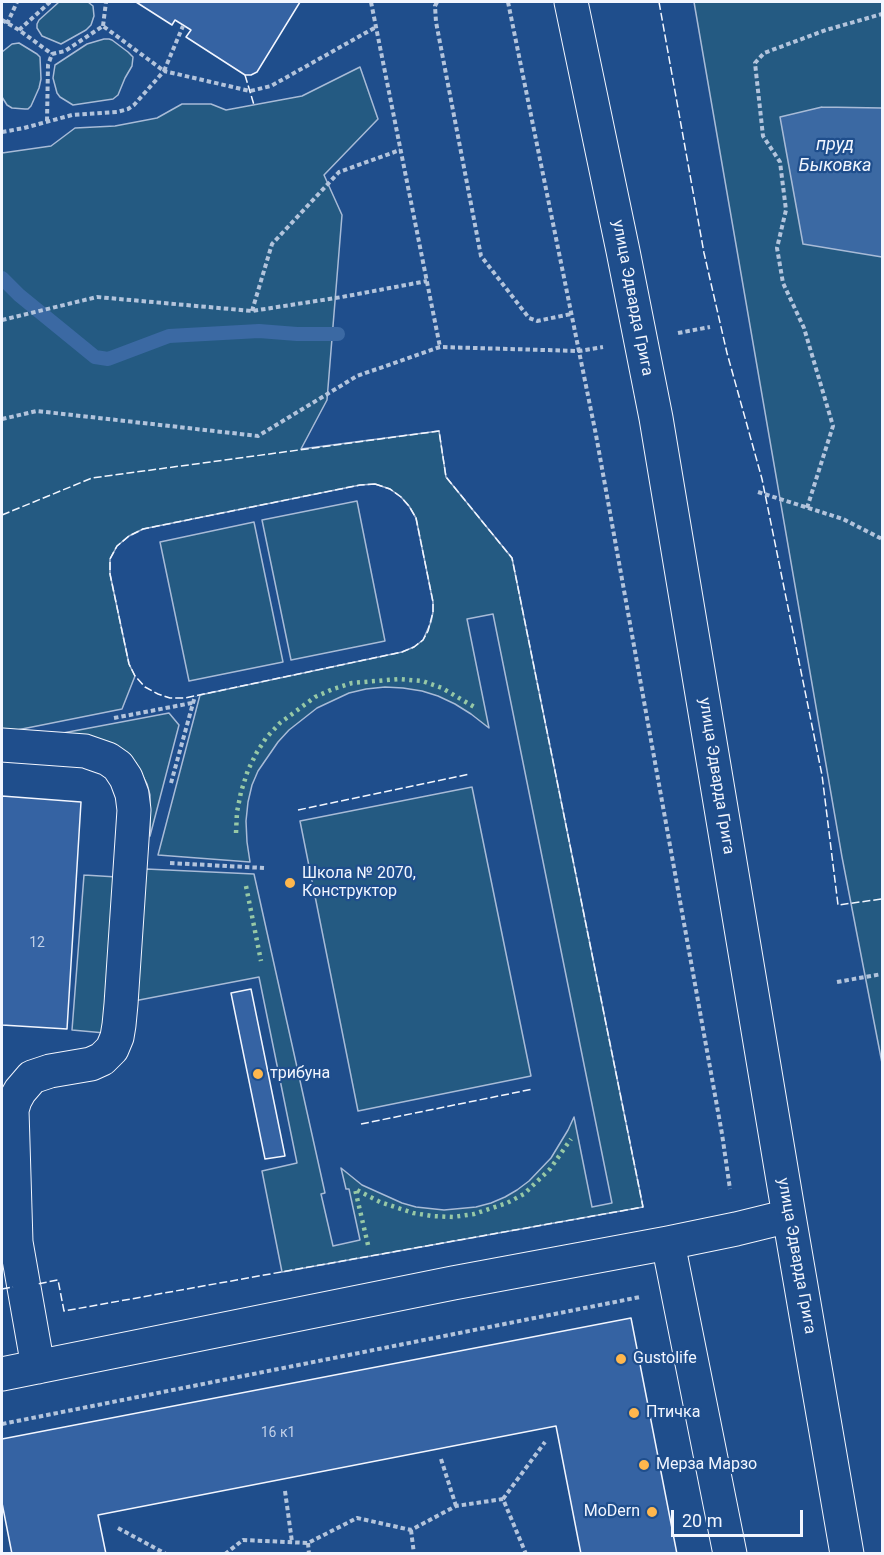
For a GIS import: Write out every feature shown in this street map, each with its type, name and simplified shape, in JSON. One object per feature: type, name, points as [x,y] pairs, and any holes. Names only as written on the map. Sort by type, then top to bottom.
[{"type":"street","name":"улица Эдварда Грига","points":[[571,2],[656,418],[847,1554]]},
{"type":"street","points":[[2,745],[85,751],[108,759],[118,766],[126,778],[132,794],[134,810],[119,1025],[112,1049],[102,1059],[91,1064],[50,1071],[32,1077],[20,1090],[12,1110],[16,1242],[38,1367]]},
{"type":"street","points":[[2,1374],[441,1285],[668,1243],[789,1216]]},
{"type":"street","points":[[668,1243],[730,1554]]},
{"type":"path","points":[[8,24],[16,2]]},
{"type":"path","points":[[19,30],[50,2]]},
{"type":"path","points":[[103,26],[106,2]]},
{"type":"path","points":[[371,2],[440,347]]},
{"type":"path","points":[[437,2],[436,22],[481,256],[529,318],[537,321],[571,314]]},
{"type":"path","points":[[508,2],[596,435],[722,1134],[736,1229]]},
{"type":"path","points":[[807,508],[833,426],[804,328],[783,283],[777,248],[786,210],[785,200],[780,162],[763,136],[755,63],[764,53],[826,30],[882,14]]},
{"type":"path","points":[[2,20],[52,54]]},
{"type":"path","points":[[52,54],[64,51],[103,26]]},
{"type":"path","points":[[103,26],[164,71],[250,91],[271,86],[376,27]]},
{"type":"path","points":[[2,132],[72,115],[117,112],[128,109],[164,71],[183,26]]},
{"type":"path","points":[[47,121],[48,65],[52,54]]},
{"type":"path","points":[[252,311],[272,244],[339,172],[400,150]]},
{"type":"path","points":[[2,320],[97,297],[252,311],[427,281]]},
{"type":"path","points":[[2,419],[38,411],[258,436],[357,376],[440,347],[579,351]]},
{"type":"path","points":[[758,492],[843,519],[882,539]]},
{"type":"path","points":[[130,861],[264,868]]},
{"type":"path","points":[[837,982],[882,974]]},
{"type":"path","points":[[2,1424],[645,1296]]},
{"type":"path","points":[[225,1554],[243,1540],[308,1543],[357,1518],[411,1530],[456,1506],[503,1499],[545,1442]]},
{"type":"path","points":[[441,1459],[456,1506]]},
{"type":"path","points":[[285,1491],[292,1542]]},
{"type":"path","points":[[503,1499],[526,1554]]},
{"type":"path","points":[[118,1528],[166,1554]]},
{"type":"path","points":[[411,1530],[414,1554]]},
{"type":"path","points":[[308,1543],[309,1554]]},
{"type":"shaded area","points":[[59,2],[88,2],[93,6],[94,16],[91,25],[86,30],[61,44],[42,36],[37,28],[39,20]]},
{"type":"shaded area","points":[[694,2],[882,2],[882,1063],[842,857]]},
{"type":"shaded area","points":[[104,39],[112,40],[128,52],[133,57],[132,66],[118,95],[113,99],[73,105],[57,93],[53,78],[55,65],[87,44]]},
{"type":"shaded area","points":[[19,43],[40,57],[39,88],[28,109],[12,108],[2,97],[2,52],[12,44]]},
{"type":"shaded area","points":[[360,67],[378,119],[324,175],[342,215],[327,400],[301,449],[439,431],[446,477],[512,558],[643,1207],[282,1272],[262,1171],[297,1163],[259,977],[134,1001],[146,869],[254,874],[325,1193],[321,1194],[333,1246],[360,1240],[349,1189],[346,1189],[341,1168],[362,1185],[402,1203],[444,1210],[476,1207],[505,1197],[529,1181],[551,1158],[574,1117],[592,1207],[612,1203],[493,614],[467,619],[489,728],[471,714],[438,696],[403,688],[366,689],[349,693],[317,708],[289,730],[258,771],[252,785],[246,821],[250,862],[158,855],[200,695],[402,652],[423,640],[431,622],[433,602],[416,518],[401,497],[390,489],[375,484],[360,485],[143,529],[129,536],[117,546],[110,559],[110,574],[129,664],[135,676],[122,709],[2,733],[2,153],[51,146],[75,128],[115,126],[157,118],[182,104],[211,104],[226,110],[302,96]]},
{"type":"shaded area","points":[[357,501],[385,641],[291,660],[262,520]]},
{"type":"shaded area","points":[[254,522],[283,662],[189,681],[160,542]]},
{"type":"shaded area","points":[[169,713],[179,725],[150,836],[150,795],[136,763],[121,749],[47,736]]},
{"type":"shaded area","points":[[472,787],[531,1076],[358,1111],[300,821]]},
{"type":"shaded area","points":[[84,875],[117,877],[105,1033],[72,1030]]},
{"type":"water","name":"пруд Быковка","points":[[822,107],[882,108],[882,257],[803,244],[780,117]]},
{"type":"building","points":[[136,2],[300,2],[257,72],[245,75],[186,37],[191,30],[175,20],[172,25]]},
{"type":"building","points":[[2,796],[81,802],[67,1029],[2,1025]]},
{"type":"building","name":"трибуна","points":[[251,989],[285,1156],[265,1159],[231,993]]},
{"type":"building","points":[[631,1318],[677,1554],[581,1554],[556,1426],[98,1515],[106,1554],[12,1554],[2,1503],[2,1439]]},
{"type":"waterway","points":[[2,278],[19,295],[95,357],[108,359],[169,336],[259,331],[338,334]]},
{"type":"hedge","points":[[236,833],[241,792],[257,752],[280,723],[315,697],[352,683],[399,679],[422,681],[442,688],[476,708]]},
{"type":"hedge","points":[[246,886],[261,961]]},
{"type":"hedge","points":[[368,1245],[355,1189],[380,1202],[413,1213],[453,1217],[474,1214],[507,1203],[524,1194],[550,1169],[571,1139]]},
{"type":"fence","points":[[659,2],[704,253],[727,353],[762,479],[822,775],[838,905],[882,899]]},
{"type":"fence","points":[[245,75],[254,105]]},
{"type":"fence","points":[[2,515],[92,478],[439,431],[446,477],[512,558],[643,1207],[64,1311],[58,1280],[37,1284]]},
{"type":"fence","points":[[375,484],[390,489],[401,497],[416,518],[433,602],[433,612],[423,640],[402,652],[185,698],[170,698],[158,694],[145,687],[135,676],[129,664],[110,574],[110,559],[117,546],[129,536],[143,529],[360,485],[375,484]]},
{"type":"fence","points":[[298,810],[470,774]]},
{"type":"fence","points":[[361,1124],[533,1089]]},
{"type":"fence","points":[[2,1289],[13,1287]]},
{"type":"place","name":"Школа № 2070, Конструктор","points":[[290,883]]},
{"type":"place","name":"трибуна","points":[[258,1074]]},
{"type":"place","name":"Gustolife","points":[[621,1359]]},
{"type":"place","name":"Птичка","points":[[634,1413]]},
{"type":"place","name":"Мерза Марзо","points":[[644,1465]]},
{"type":"place","name":"MoDern","points":[[652,1512]]}]
